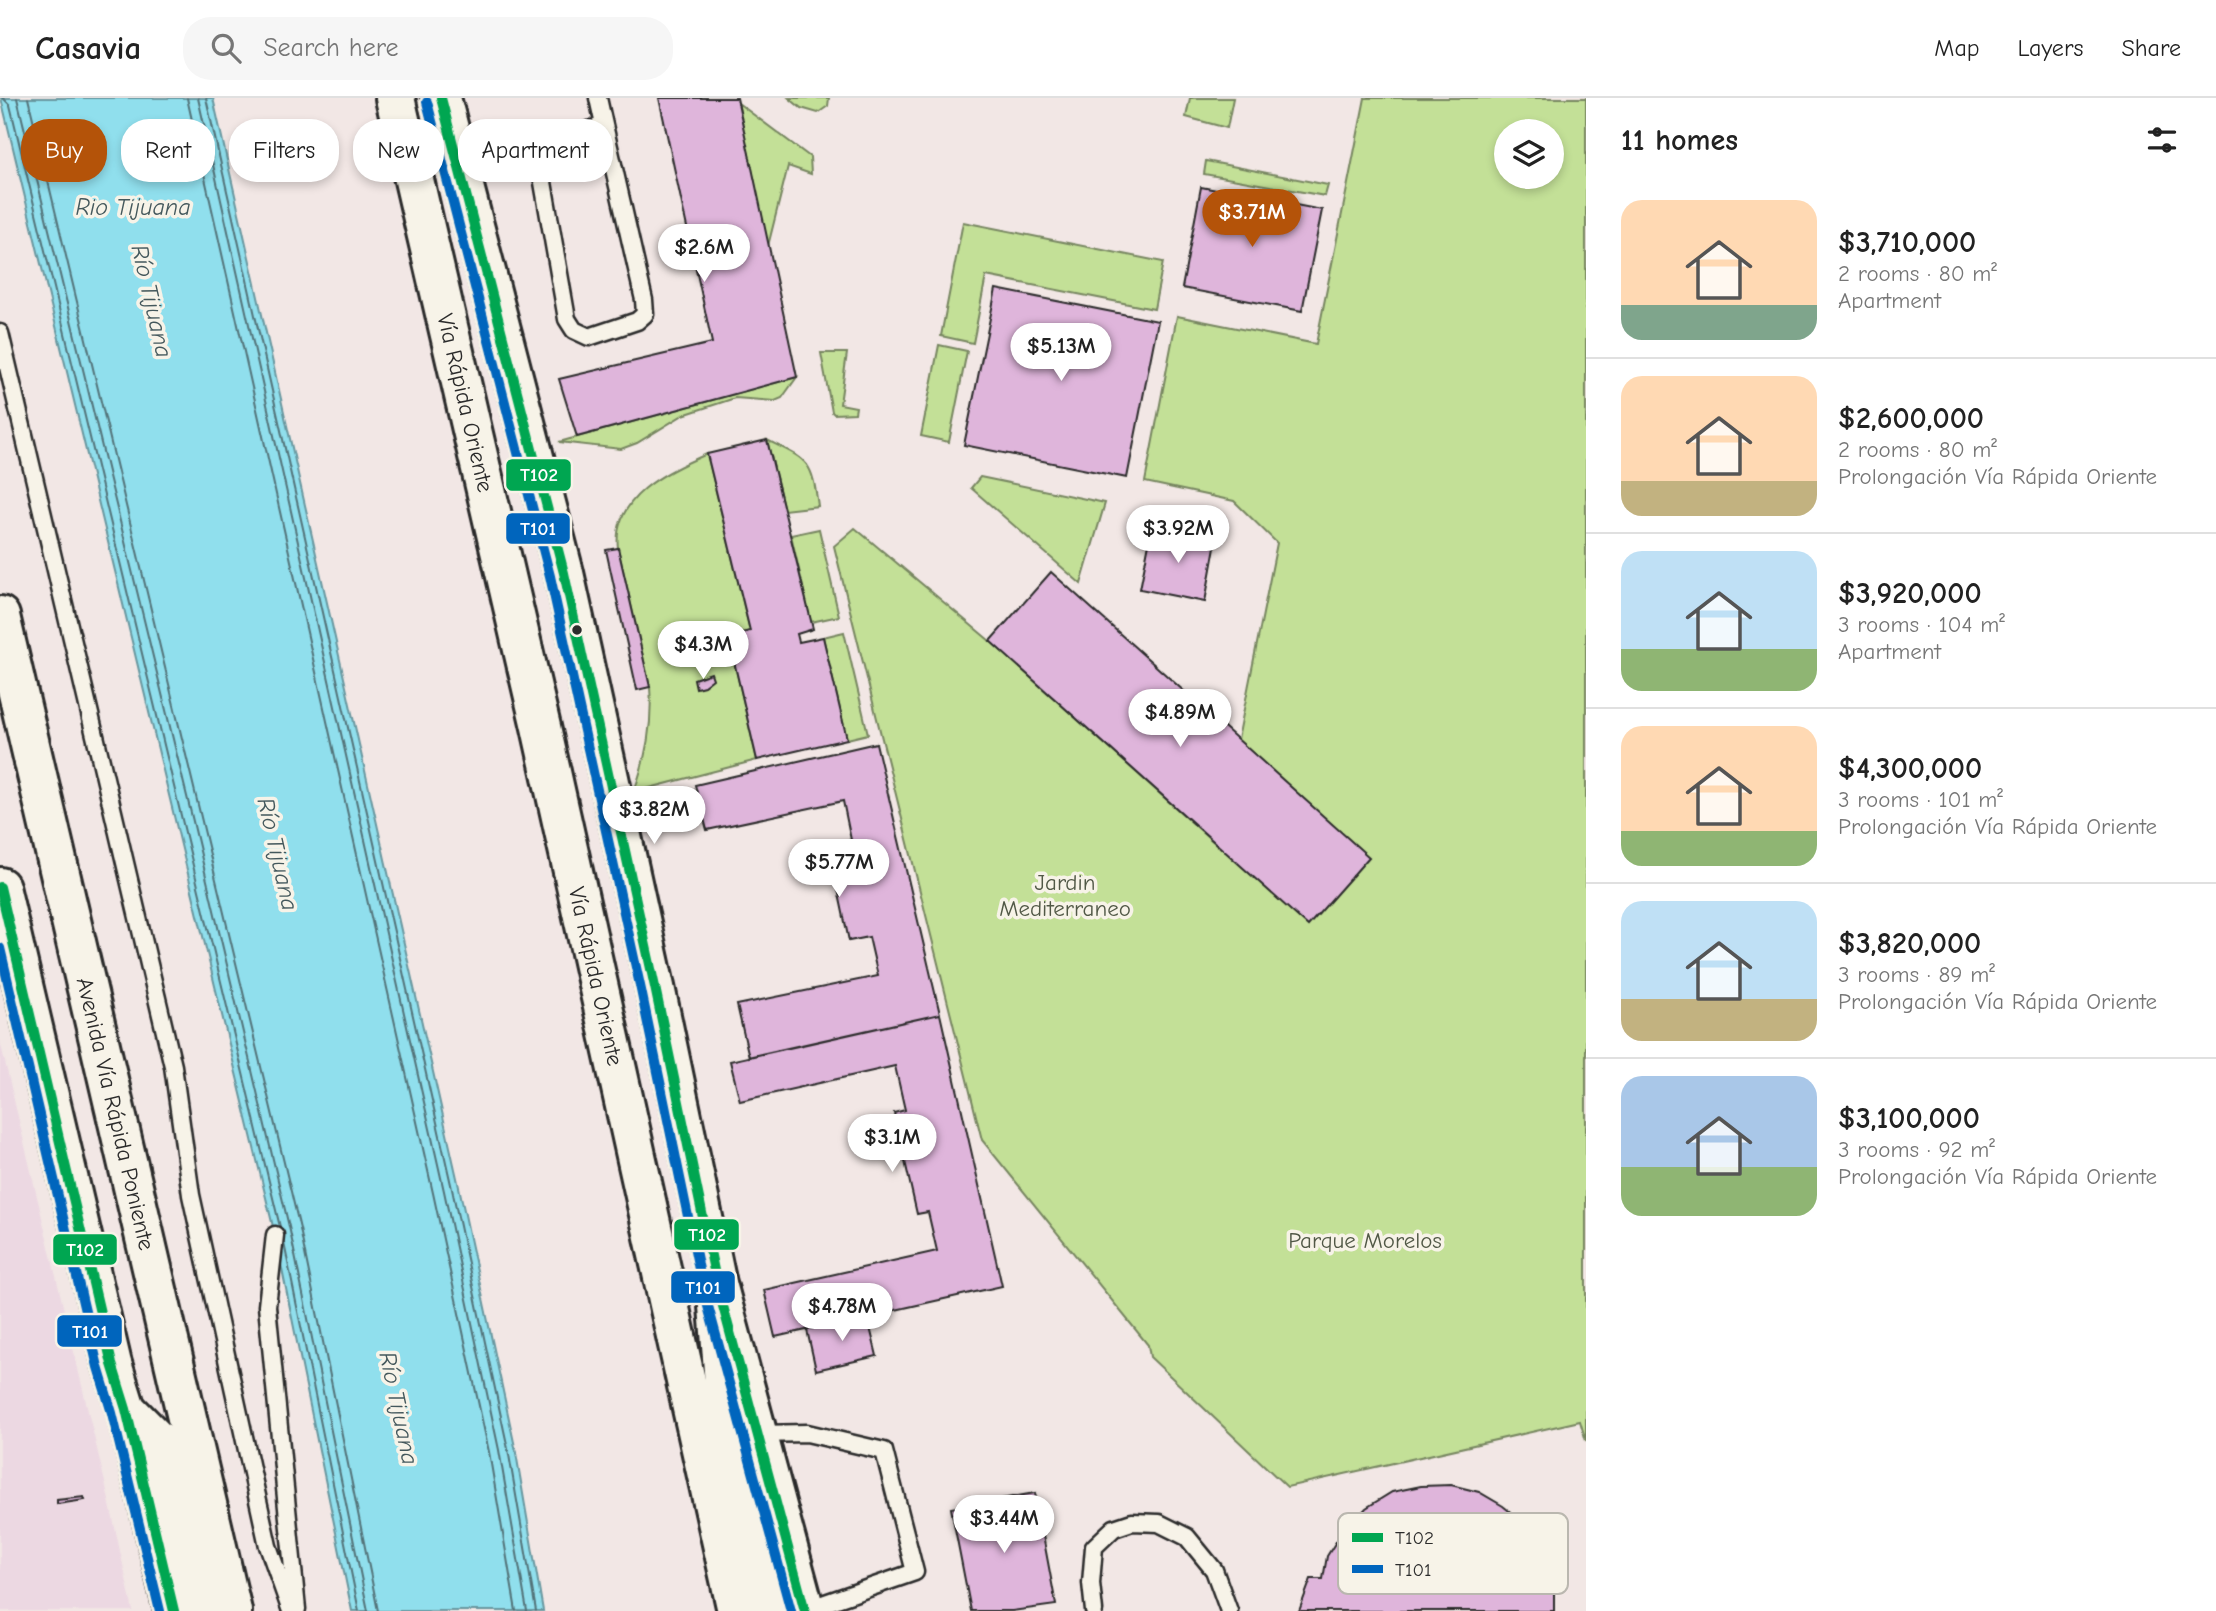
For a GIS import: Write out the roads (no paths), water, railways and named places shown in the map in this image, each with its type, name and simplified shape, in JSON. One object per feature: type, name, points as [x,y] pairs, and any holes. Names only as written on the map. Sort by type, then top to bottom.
[{"type":"main road","name":"Vía Rápida Oriente","points":[[395,98],[544,740],[737,1611]]},
{"type":"main road","points":[[440,98],[458,168]]},
{"type":"main road","points":[[462,182],[564,573],[716,1280],[805,1610]]},
{"type":"main road","name":"Avenida Vía Rápida Poniente","points":[[0,616],[232,1611]]},
{"type":"main road","points":[[0,887],[112,1364],[126,1409],[174,1611]]},
{"type":"main road","points":[[716,1280],[724,1383],[768,1611]]},
{"type":"main road","points":[[126,1409],[159,1442],[202,1611]]},
{"type":"lane","points":[[598,98],[603,119]]},
{"type":"lane","points":[[543,182],[567,319],[574,330],[589,337],[637,321],[645,314],[613,164]]},
{"type":"lane","points":[[0,333],[173,1066],[191,1195],[268,1546],[291,1611]]},
{"type":"lane","points":[[275,1235],[267,1306],[297,1611]]},
{"type":"lane","points":[[758,1434],[807,1433],[884,1451],[915,1572],[805,1610]]},
{"type":"lane","points":[[1094,1611],[1091,1583],[1094,1547],[1114,1528],[1132,1522],[1159,1523],[1187,1537],[1214,1570],[1230,1611]]},
{"type":"water","name":"Rio Tijuana","points":[[1,98],[213,98],[229,169],[229,182],[232,182],[459,1187],[515,1447],[543,1611],[352,1611],[275,1235],[21,182],[107,182],[107,119],[21,119],[21,181]]},
{"type":"water label","name":"Río Tijuana","points":[[152,301]]},
{"type":"water label","name":"Río Tijuana","points":[[278,854]]},
{"type":"water label","name":"Río Tijuana","points":[[399,1408]]},
{"type":"park label","name":"Jardin Mediterraneo","points":[[1065,895]]},
{"type":"park label","name":"Parque Morelos","points":[[1365,1240]]}]
